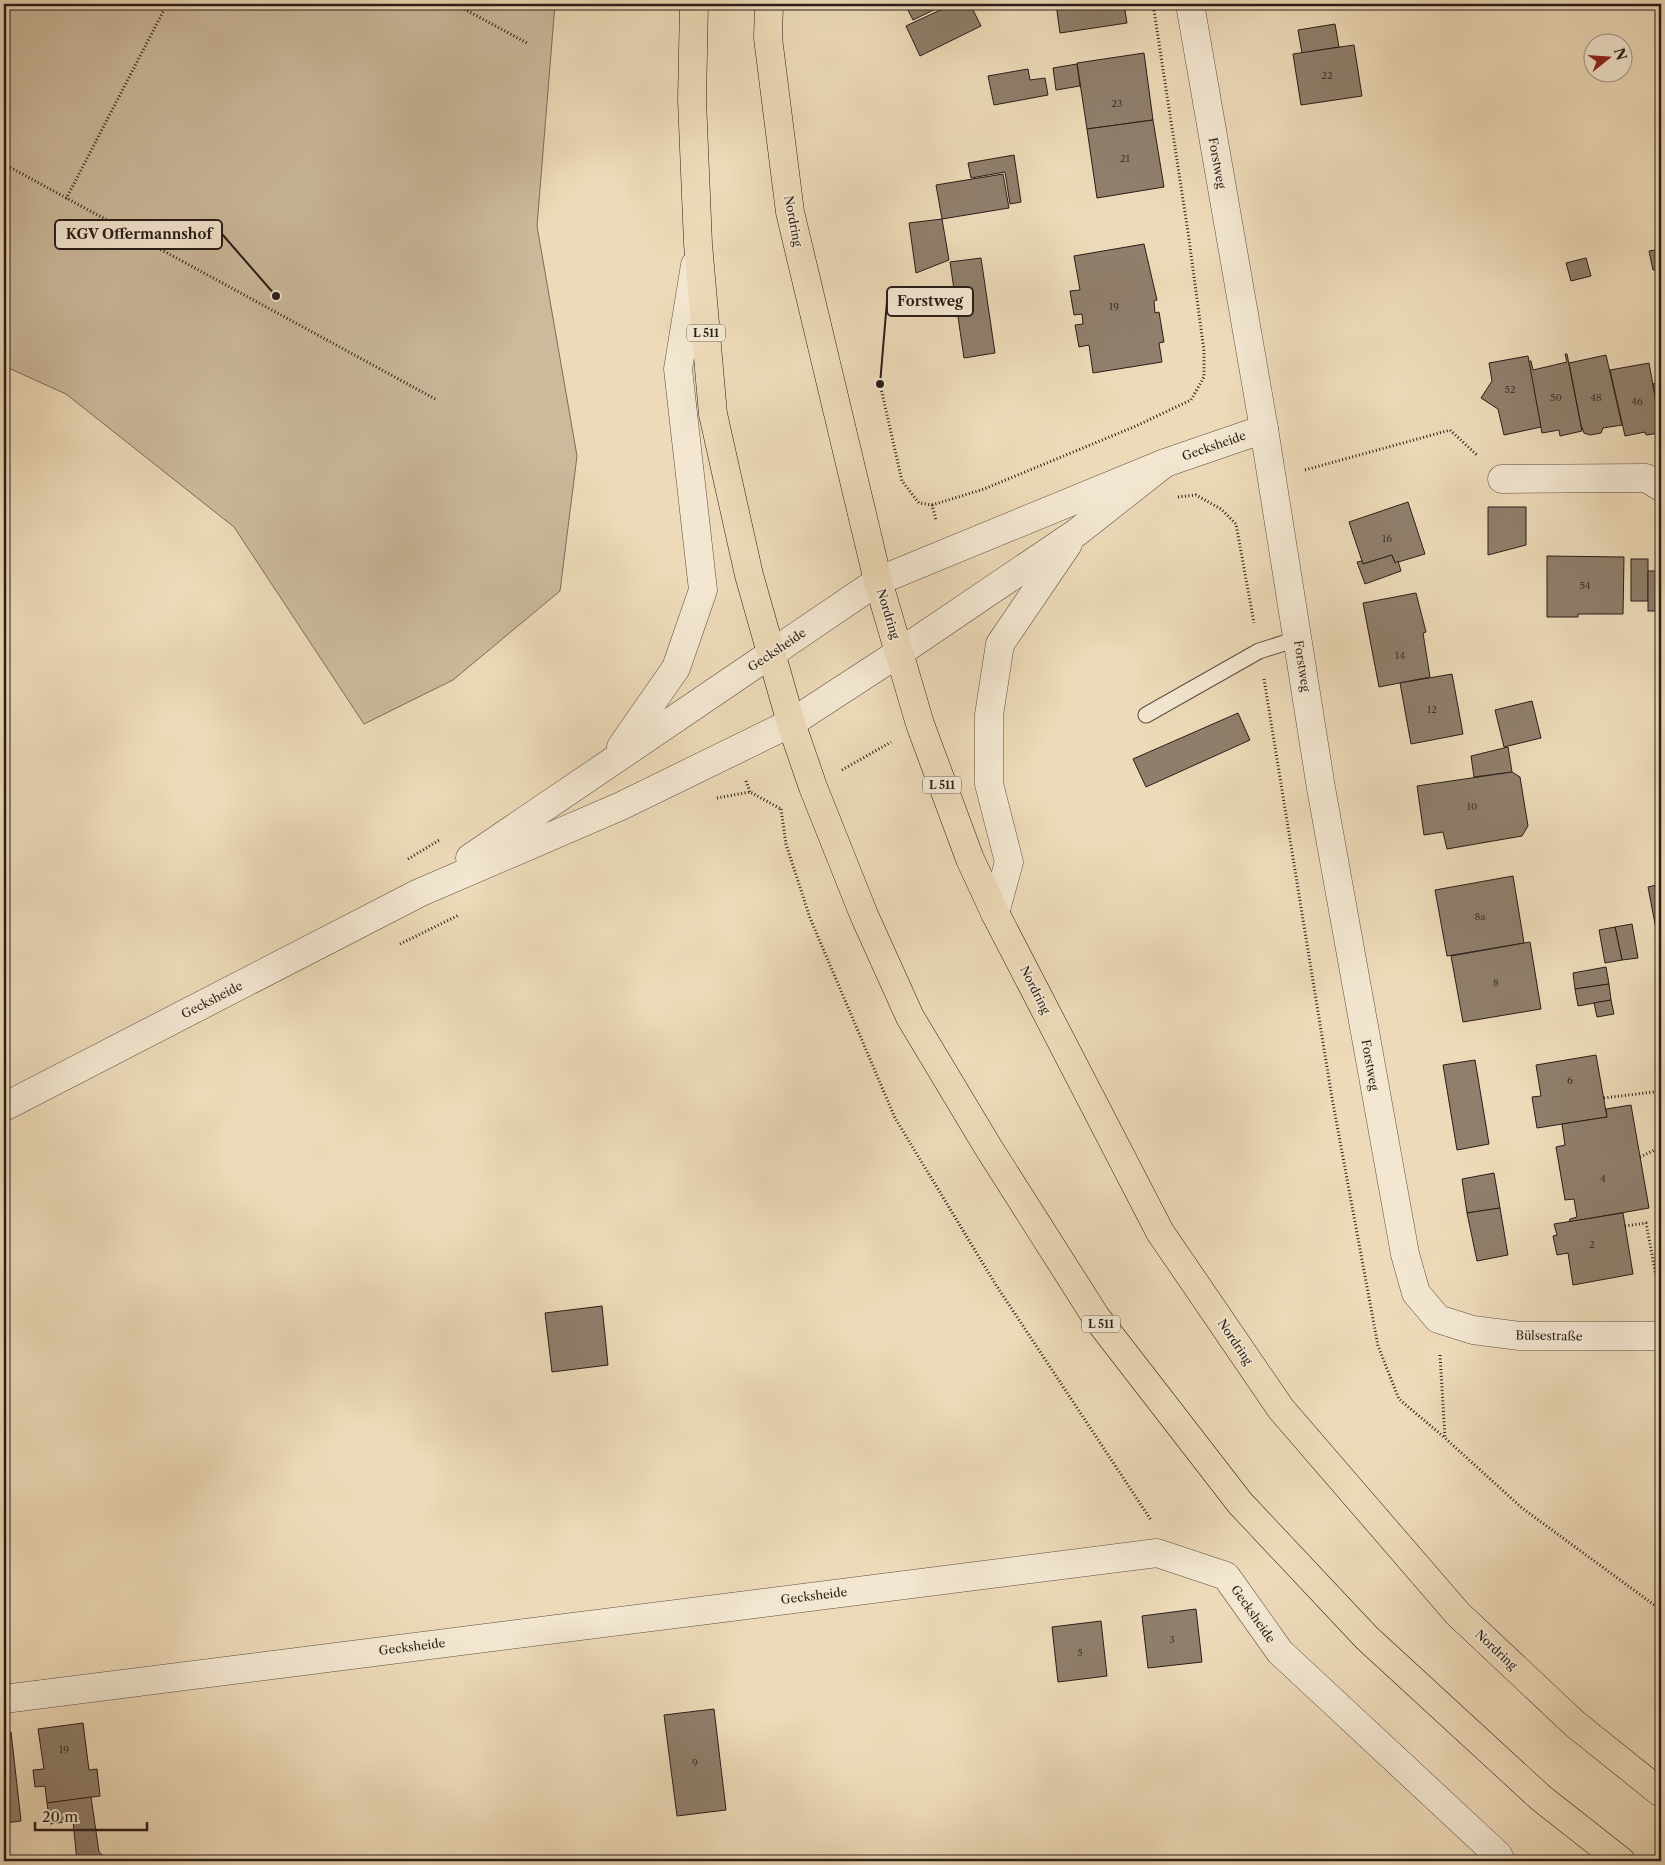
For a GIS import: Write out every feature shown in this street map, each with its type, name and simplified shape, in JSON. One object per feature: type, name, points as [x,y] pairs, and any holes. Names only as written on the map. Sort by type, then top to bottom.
[{"type":"main road","name":"L 511","points":[[694,4],[692,100],[698,244],[712,414],[749,575],[791,723],[813,787],[864,915],[910,1017],[988,1147],[1096,1317],[1240,1503],[1367,1638],[1541,1798],[1621,1861]]},
{"type":"main road","name":"Nordring","points":[[769,4],[768,38],[790,212],[878,581],[920,724],[970,860],[996,913],[1160,1232],[1281,1409],[1458,1614],[1575,1724],[1661,1794]]},
{"type":"street","name":"Forstweg","points":[[1190,4],[1264,429],[1350,959],[1405,1254],[1416,1293],[1438,1319]]},
{"type":"street","points":[[612,760],[676,668],[703,590],[678,369],[698,244]]},
{"type":"street","name":"Gecksheide","points":[[419,893],[878,581],[1165,463],[1264,429]]},
{"type":"street","name":"Gecksheide","points":[[4,1107],[419,893],[621,806],[791,723],[900,652],[1076,532],[1165,463]]},
{"type":"street","points":[[1502,479],[1646,478],[1661,487]]},
{"type":"street","points":[[996,913],[1009,862],[989,784],[989,715],[1000,644],[1076,532]]},
{"type":"street","name":"Bülsestraße","points":[[1438,1319],[1472,1330],[1520,1336],[1661,1336]]},
{"type":"street","name":"Gecksheide","points":[[4,1699],[1157,1553],[1226,1576],[1280,1652],[1498,1855],[1501,1861]]},
{"type":"lane","points":[[1146,715],[1259,651],[1297,639]]},
{"type":"path","points":[[66,199],[167,4]]},
{"type":"path","points":[[455,4],[527,43]]},
{"type":"path","points":[[932,505],[984,489],[1136,426],[1191,400],[1204,377],[1204,351],[1153,4]]},
{"type":"path","points":[[4,164],[437,400]]},
{"type":"path","points":[[1272,480],[1450,430],[1502,479]]},
{"type":"path","points":[[1173,497],[1196,495],[1221,509],[1236,524],[1259,651],[1330,1088],[1378,1346],[1399,1399],[1522,1508],[1661,1610]]},
{"type":"path","points":[[782,809],[813,787],[920,724]]},
{"type":"path","points":[[734,751],[750,792]]},
{"type":"path","points":[[711,800],[750,792],[782,809]]},
{"type":"path","points":[[782,809],[786,844],[810,918],[895,1118],[996,1285],[1146,1512],[1173,1558]]},
{"type":"path","points":[[401,863],[443,838]]},
{"type":"path","points":[[396,945],[468,911]]},
{"type":"path","points":[[1604,1098],[1661,1091]]},
{"type":"path","points":[[1640,1157],[1661,1147]]},
{"type":"path","points":[[1625,1226],[1646,1223],[1661,1305]]},
{"type":"path","points":[[1438,1319],[1445,1438]]},
{"type":"shaded area","points":[[4,4],[555,4],[537,226],[577,456],[560,591],[453,680],[364,724],[234,527],[66,394],[4,366]]},
{"type":"building","points":[[905,4],[946,4],[913,20]]},
{"type":"building","points":[[953,4],[970,4],[981,26],[920,56],[906,26]]},
{"type":"building","points":[[1056,4],[1124,4],[1127,23],[1060,33]]},
{"type":"building","points":[[1335,24],[1339,47],[1302,53],[1298,30]]},
{"type":"building","points":[[1354,45],[1362,96],[1301,105],[1293,54]]},
{"type":"building","points":[[1144,53],[1153,120],[1087,129],[1077,63]]},
{"type":"building","points":[[1077,64],[1080,86],[1056,90],[1053,68]]},
{"type":"building","points":[[1028,69],[1030,80],[1045,78],[1048,95],[994,105],[988,76]]},
{"type":"building","points":[[1153,120],[1164,187],[1097,198],[1087,129]]},
{"type":"building","points":[[1014,155],[1021,202],[1010,204],[1005,172],[971,178],[968,163]]},
{"type":"building","points":[[1003,174],[1009,208],[942,219],[936,185]]},
{"type":"building","points":[[942,219],[949,260],[916,273],[909,223]]},
{"type":"building","points":[[1144,244],[1157,300],[1154,301],[1155,313],[1159,312],[1164,342],[1159,343],[1162,362],[1093,373],[1089,345],[1079,347],[1075,325],[1083,324],[1082,314],[1074,315],[1070,291],[1080,290],[1074,256]]},
{"type":"building","points":[[1661,249],[1661,269],[1653,270],[1649,251]]},
{"type":"building","points":[[981,258],[995,353],[964,358],[950,262]]},
{"type":"building","points":[[1586,258],[1591,276],[1571,281],[1566,263]]},
{"type":"building","points":[[1565,354],[1567,354],[1582,431],[1560,436],[1559,430],[1542,433],[1528,361],[1531,361],[1533,370],[1567,362]]},
{"type":"building","points":[[1606,355],[1622,425],[1603,428],[1601,433],[1590,435],[1584,433],[1581,425],[1569,363]]},
{"type":"building","points":[[1528,356],[1541,427],[1504,435],[1498,409],[1481,398],[1492,381],[1489,363]]},
{"type":"building","points":[[1649,363],[1661,429],[1659,429],[1660,433],[1646,435],[1645,432],[1625,436],[1610,370]]},
{"type":"building","points":[[1661,382],[1661,418],[1660,419],[1653,384]]},
{"type":"building","points":[[1408,502],[1425,554],[1395,563],[1392,555],[1363,564],[1349,522]]},
{"type":"building","points":[[1488,507],[1526,507],[1526,545],[1488,555]]},
{"type":"building","points":[[1392,555],[1395,563],[1398,561],[1401,571],[1365,584],[1357,562],[1362,561],[1363,564]]},
{"type":"building","points":[[1547,556],[1624,557],[1623,614],[1578,614],[1578,617],[1547,617]]},
{"type":"building","points":[[1631,559],[1648,559],[1648,601],[1631,601]]},
{"type":"building","points":[[1648,571],[1661,571],[1661,611],[1648,611]]},
{"type":"building","points":[[1416,593],[1426,632],[1423,633],[1430,677],[1379,687],[1363,603]]},
{"type":"building","points":[[1452,674],[1463,734],[1411,744],[1400,683]]},
{"type":"building","points":[[1532,701],[1541,738],[1504,747],[1495,710]]},
{"type":"building","points":[[1238,713],[1250,740],[1146,787],[1133,759]]},
{"type":"building","points":[[1508,747],[1512,772],[1474,777],[1471,756]]},
{"type":"building","points":[[1512,772],[1520,777],[1528,826],[1522,836],[1447,849],[1443,832],[1424,835],[1417,786]]},
{"type":"building","points":[[1513,876],[1524,943],[1447,956],[1435,890]]},
{"type":"building","points":[[1661,884],[1661,955],[1648,887]]},
{"type":"building","points":[[1632,924],[1638,958],[1622,960],[1615,927]]},
{"type":"building","points":[[1615,927],[1622,960],[1605,963],[1599,930]]},
{"type":"building","points":[[1530,942],[1541,1009],[1463,1022],[1451,956]]},
{"type":"building","points":[[1606,967],[1609,984],[1575,989],[1573,973]]},
{"type":"building","points":[[1609,984],[1611,1000],[1578,1006],[1575,989]]},
{"type":"building","points":[[1611,1000],[1614,1014],[1597,1017],[1594,1003]]},
{"type":"building","points":[[1596,1055],[1607,1117],[1537,1128],[1532,1097],[1541,1096],[1536,1065]]},
{"type":"building","points":[[1475,1060],[1489,1144],[1457,1150],[1443,1065]]},
{"type":"building","points":[[1631,1105],[1649,1208],[1569,1222],[1570,1219],[1577,1217],[1574,1199],[1565,1200],[1556,1147],[1565,1145],[1562,1124],[1607,1117],[1606,1109]]},
{"type":"building","points":[[1494,1173],[1500,1208],[1467,1213],[1462,1179]]},
{"type":"building","points":[[1500,1208],[1508,1255],[1477,1261],[1467,1213]]},
{"type":"building","points":[[1623,1213],[1633,1274],[1573,1285],[1568,1253],[1557,1255],[1553,1236],[1557,1235],[1554,1224]]},
{"type":"building","points":[[602,1306],[608,1365],[552,1372],[545,1313]]},
{"type":"building","points":[[1196,1609],[1202,1662],[1148,1668],[1142,1616]]},
{"type":"building","points":[[1101,1621],[1107,1676],[1058,1682],[1052,1627]]},
{"type":"building","points":[[714,1709],[726,1810],[677,1816],[664,1715]]},
{"type":"building","points":[[83,1723],[89,1770],[97,1769],[100,1796],[47,1803],[45,1786],[35,1787],[33,1770],[44,1769],[38,1729]]},
{"type":"building","points":[[11,1732],[21,1821],[4,1823],[4,1733]]},
{"type":"building","points":[[91,1797],[99,1852],[109,1861],[77,1861],[73,1821],[50,1824],[47,1803]]},
{"type":"place","name":"KGV Offermannshof","points":[[276,296]]},
{"type":"place","name":"Forstweg","points":[[880,384]]}]
